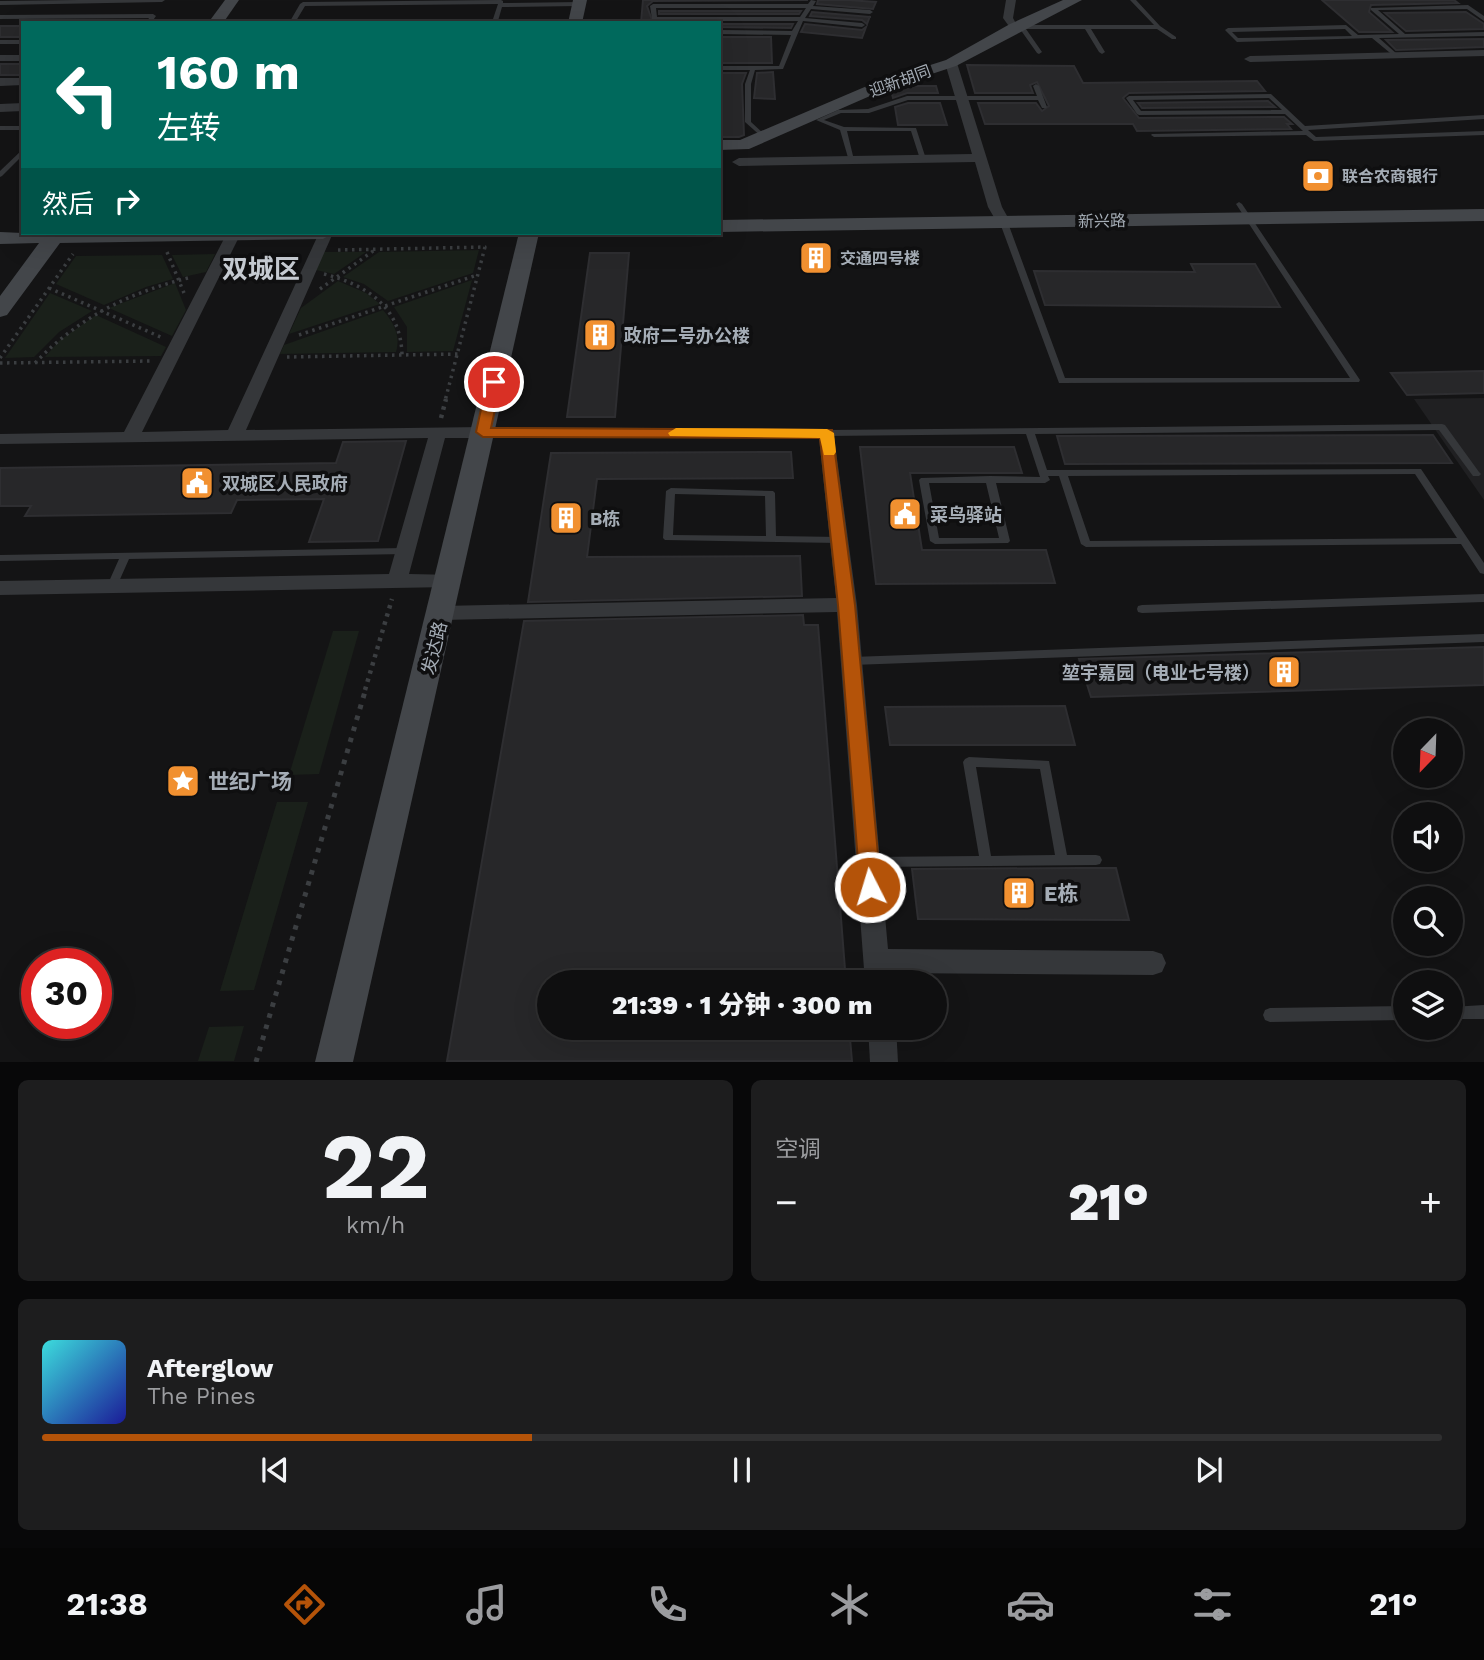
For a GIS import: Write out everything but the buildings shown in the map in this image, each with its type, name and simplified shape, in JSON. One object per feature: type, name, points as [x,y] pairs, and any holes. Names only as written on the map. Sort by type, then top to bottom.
[{"type":"main road","points":[[216,21],[232,0]]},
{"type":"main road","name":"迎新胡同","points":[[721,145],[743,145],[836,109],[880,86],[951,62],[1075,0]]},
{"type":"main road","points":[[575,21],[580,2]]},
{"type":"main road","name":"新兴路","points":[[721,226],[1000,215],[1244,211],[1484,200]]},
{"type":"main road","name":"新兴路","points":[[1244,211],[1484,215]]},
{"type":"main road","name":"新兴路","points":[[721,212],[1000,215]]},
{"type":"main road","points":[[0,221],[21,220]]},
{"type":"main road","points":[[0,238],[56,235]]},
{"type":"main road","points":[[0,311],[56,235]]},
{"type":"main road","points":[[255,235],[322,238]]},
{"type":"street","points":[[1011,0],[1008,18],[1018,27]]},
{"type":"street","points":[[1250,59],[1484,53]]},
{"type":"street","points":[[0,58],[21,58]]},
{"type":"street","points":[[951,62],[1000,215]]},
{"type":"street","points":[[0,82],[21,81]]},
{"type":"street","points":[[0,108],[21,107]]},
{"type":"street","points":[[739,162],[980,158]]},
{"type":"street","points":[[131,436],[232,235]]},
{"type":"street","name":"发达路","points":[[334,1062],[442,613],[529,235]]},
{"type":"street","points":[[235,434],[322,238]]},
{"type":"street","points":[[0,439],[483,432],[827,433],[847,605],[877,970]]},
{"type":"street","points":[[397,581],[438,433]]},
{"type":"street","points":[[0,588],[449,580]]},
{"type":"street","points":[[442,613],[847,605]]},
{"type":"street","points":[[912,970],[1153,963]]},
{"type":"street","points":[[883,1040],[884,1062]]},
{"type":"lane","points":[[1133,0],[1158,27],[1174,38]]},
{"type":"lane","points":[[0,3],[166,2],[149,21]]},
{"type":"lane","points":[[293,21],[303,4],[501,2],[495,21]]},
{"type":"lane","points":[[500,5],[580,2]]},
{"type":"lane","points":[[721,68],[781,68],[794,33],[811,4]]},
{"type":"lane","points":[[862,24],[801,19],[655,19],[653,6],[811,4],[870,12]]},
{"type":"lane","points":[[1404,36],[1373,9],[1468,7],[1484,19]]},
{"type":"lane","points":[[0,17],[153,16]]},
{"type":"lane","points":[[1018,27],[1158,27]]},
{"type":"lane","points":[[1018,27],[1039,52]]},
{"type":"lane","points":[[1087,27],[1102,52]]},
{"type":"lane","points":[[1356,37],[1346,27],[1228,30],[1237,40],[1484,34]]},
{"type":"lane","points":[[721,32],[794,33]]},
{"type":"lane","points":[[1373,37],[1395,55]]},
{"type":"lane","points":[[0,42],[21,42]]},
{"type":"lane","points":[[753,68],[748,84],[748,122],[763,136]]},
{"type":"lane","points":[[1036,86],[1044,107]]},
{"type":"lane","points":[[1287,112],[1139,113],[1129,97],[1271,96],[1287,112],[1314,139],[1484,133]]},
{"type":"lane","points":[[923,159],[914,129],[843,129],[819,120],[836,109],[869,111],[907,98],[1041,99]]},
{"type":"lane","points":[[1154,135],[1305,130],[1484,117]]},
{"type":"lane","points":[[0,128],[21,128]]},
{"type":"lane","points":[[843,129],[850,160]]},
{"type":"lane","points":[[0,175],[21,154]]},
{"type":"lane","points":[[1000,215],[1062,381],[1356,380],[1244,211]]},
{"type":"lane","points":[[827,433],[1442,426],[1476,474]]},
{"type":"lane","points":[[990,480],[1005,541],[935,541],[924,480],[990,480],[1045,480],[1030,431]]},
{"type":"lane","points":[[1043,473],[1418,471],[1484,571]]},
{"type":"lane","points":[[1063,474],[1086,544],[1464,541]]},
{"type":"lane","points":[[771,539],[770,493],[671,491],[668,538],[839,540]]},
{"type":"lane","points":[[0,558],[405,551]]},
{"type":"lane","points":[[112,586],[126,555]]},
{"type":"lane","points":[[1142,609],[1484,598]]},
{"type":"lane","points":[[851,661],[1484,638]]},
{"type":"lane","points":[[986,861],[969,762],[1045,764],[1062,860]]},
{"type":"lane","points":[[868,862],[1096,860]]},
{"type":"lane","points":[[1463,1013],[1484,1012]]},
{"type":"lane","points":[[1270,1015],[1393,1013]]},
{"type":"path","points":[[322,238],[377,249],[485,247],[438,433]]},
{"type":"path","points":[[292,309],[377,249]]},
{"type":"path","points":[[178,252],[167,252],[193,314]]},
{"type":"path","points":[[86,253],[72,254],[0,360],[35,363],[169,361]]},
{"type":"path","points":[[35,363],[63,334],[98,311],[134,294],[214,272]]},
{"type":"path","points":[[308,272],[336,278],[372,293],[387,305],[398,321],[404,337],[402,355]]},
{"type":"path","points":[[273,350],[387,305],[478,275]]},
{"type":"path","points":[[48,288],[177,344]]},
{"type":"path","points":[[273,350],[402,355],[458,354]]},
{"type":"path","points":[[256,1062],[397,581]]},
{"type":"shaded area","points":[[479,250],[473,273],[388,301],[364,284],[343,277],[379,252]]},
{"type":"shaded area","points":[[323,252],[366,252],[334,274],[316,270]]},
{"type":"shaded area","points":[[215,254],[206,272],[183,277],[172,255]]},
{"type":"shaded area","points":[[162,255],[173,279],[104,305],[56,284],[76,256]]},
{"type":"shaded area","points":[[472,280],[453,351],[407,352],[407,327],[394,307]]},
{"type":"shaded area","points":[[338,281],[366,293],[380,304],[289,334],[301,308]]},
{"type":"shaded area","points":[[175,283],[186,310],[172,336],[109,308]]},
{"type":"shaded area","points":[[50,293],[92,311],[59,332],[34,357],[5,358]]},
{"type":"shaded area","points":[[383,310],[395,329],[396,352],[280,354],[284,345]]},
{"type":"shaded area","points":[[96,315],[166,347],[161,356],[45,357],[59,341]]},
{"type":"shaded area","points":[[1484,398],[1484,500],[1414,399]]},
{"type":"shaded area","points":[[333,631],[359,631],[319,774],[289,775]]},
{"type":"shaded area","points":[[277,802],[308,802],[254,990],[220,991]]},
{"type":"shaded area","points":[[244,1026],[234,1061],[198,1061],[209,1027]]},
{"type":"slow traffic","points":[[676,433],[827,433],[829,452]]},
{"type":"place","name":"联合农商银行","points":[[1318,176]]},
{"type":"place","name":"交通四号楼","points":[[816,258]]},
{"type":"place","name":"政府二号办公楼","points":[[600,335]]},
{"type":"place","name":"双城区人民政府","points":[[197,483]]},
{"type":"place","name":"菜鸟驿站","points":[[905,514]]},
{"type":"place","name":"B栋","points":[[566,518]]},
{"type":"place","name":"堃宇嘉园（电业七号楼）","points":[[1284,672]]},
{"type":"place","name":"世纪广场","points":[[183,781]]},
{"type":"place","name":"E栋","points":[[1019,893]]},
{"type":"district","name":"双城区","points":[[261,269]]},
{"type":"route","points":[[494,382],[483,432],[827,433],[847,605],[870,887]]}]
